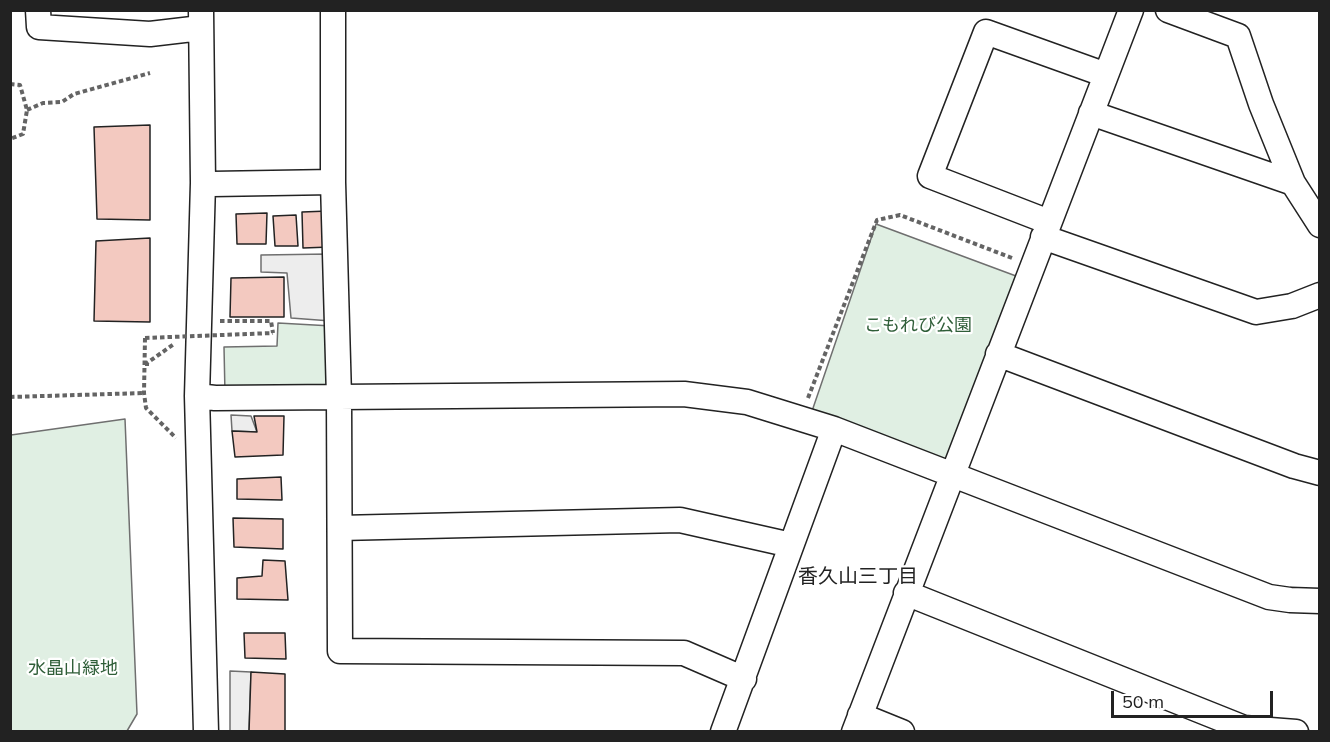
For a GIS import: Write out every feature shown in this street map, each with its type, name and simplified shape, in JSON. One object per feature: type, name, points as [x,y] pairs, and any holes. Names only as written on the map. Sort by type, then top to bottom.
[{"type":"street","points":[[38,10],[39,27],[150,34],[201,19],[203,183],[197,396],[206,732]]},
{"type":"street","points":[[333,10],[333,182],[339,397],[340,651],[684,653],[744,679]]},
{"type":"street","points":[[903,732],[857,723],[1131,10]]},
{"type":"street","points":[[1168,10],[1238,36],[1261,104],[1293,183],[1320,225]]},
{"type":"street","points":[[1106,75],[986,32],[930,176],[1046,229],[1256,312],[1292,306],[1320,295]]},
{"type":"street","points":[[1091,113],[1293,183]]},
{"type":"street","points":[[203,183],[333,182]]},
{"type":"street","points":[[998,354],[1283,462],[1320,473]]},
{"type":"street","points":[[197,396],[215,398],[684,394],[747,402],[834,429],[1269,597],[1320,601]]},
{"type":"street","points":[[723,732],[834,429]]},
{"type":"street","points":[[340,528],[680,520],[791,545]]},
{"type":"street","points":[[906,593],[1244,728],[1296,732]]},
{"type":"path","points":[[27,110],[44,103],[62,102],[74,94],[150,73]]},
{"type":"path","points":[[10,84],[20,86],[27,110],[23,134],[10,139]]},
{"type":"path","points":[[800,418],[877,220],[900,215],[1032,266]]},
{"type":"path","points":[[176,439],[146,408],[145,338],[273,333],[271,321],[217,321]]},
{"type":"path","points":[[144,393],[147,363],[174,344]]},
{"type":"path","points":[[10,397],[144,393]]},
{"type":"green space","name":"こもれび公園","points":[[876,224],[1016,276],[944,464],[811,414]]},
{"type":"green space","points":[[278,323],[332,326],[333,392],[225,394],[224,347],[277,346]]},
{"type":"green space","name":"水晶山緑地","points":[[125,419],[137,714],[127,731],[11,731],[11,435]]},
{"type":"shaded area","points":[[329,254],[331,321],[291,318],[287,273],[261,272],[261,255]]},
{"type":"shaded area","points":[[231,415],[251,416],[257,432],[232,431]]},
{"type":"shaded area","points":[[230,671],[251,672],[249,731],[230,731]]},
{"type":"building","points":[[150,125],[150,220],[97,219],[94,127]]},
{"type":"building","points":[[328,211],[330,247],[303,248],[302,212]]},
{"type":"building","points":[[267,213],[266,244],[237,244],[236,214]]},
{"type":"building","points":[[296,215],[298,246],[275,246],[273,216]]},
{"type":"building","points":[[150,238],[150,322],[94,321],[96,241]]},
{"type":"building","points":[[284,277],[284,317],[230,317],[231,278]]},
{"type":"building","points":[[254,416],[284,416],[283,455],[235,457],[232,431],[257,432]]},
{"type":"building","points":[[281,477],[282,500],[237,499],[237,479]]},
{"type":"building","points":[[233,518],[283,519],[283,549],[234,547]]},
{"type":"building","points":[[263,560],[285,561],[288,600],[237,599],[237,578],[262,576]]},
{"type":"building","points":[[244,633],[285,633],[286,659],[245,658]]},
{"type":"building","points":[[251,672],[285,674],[285,732],[249,732]]},
{"type":"district","name":"香久山三丁目","points":[[858,577]]}]
